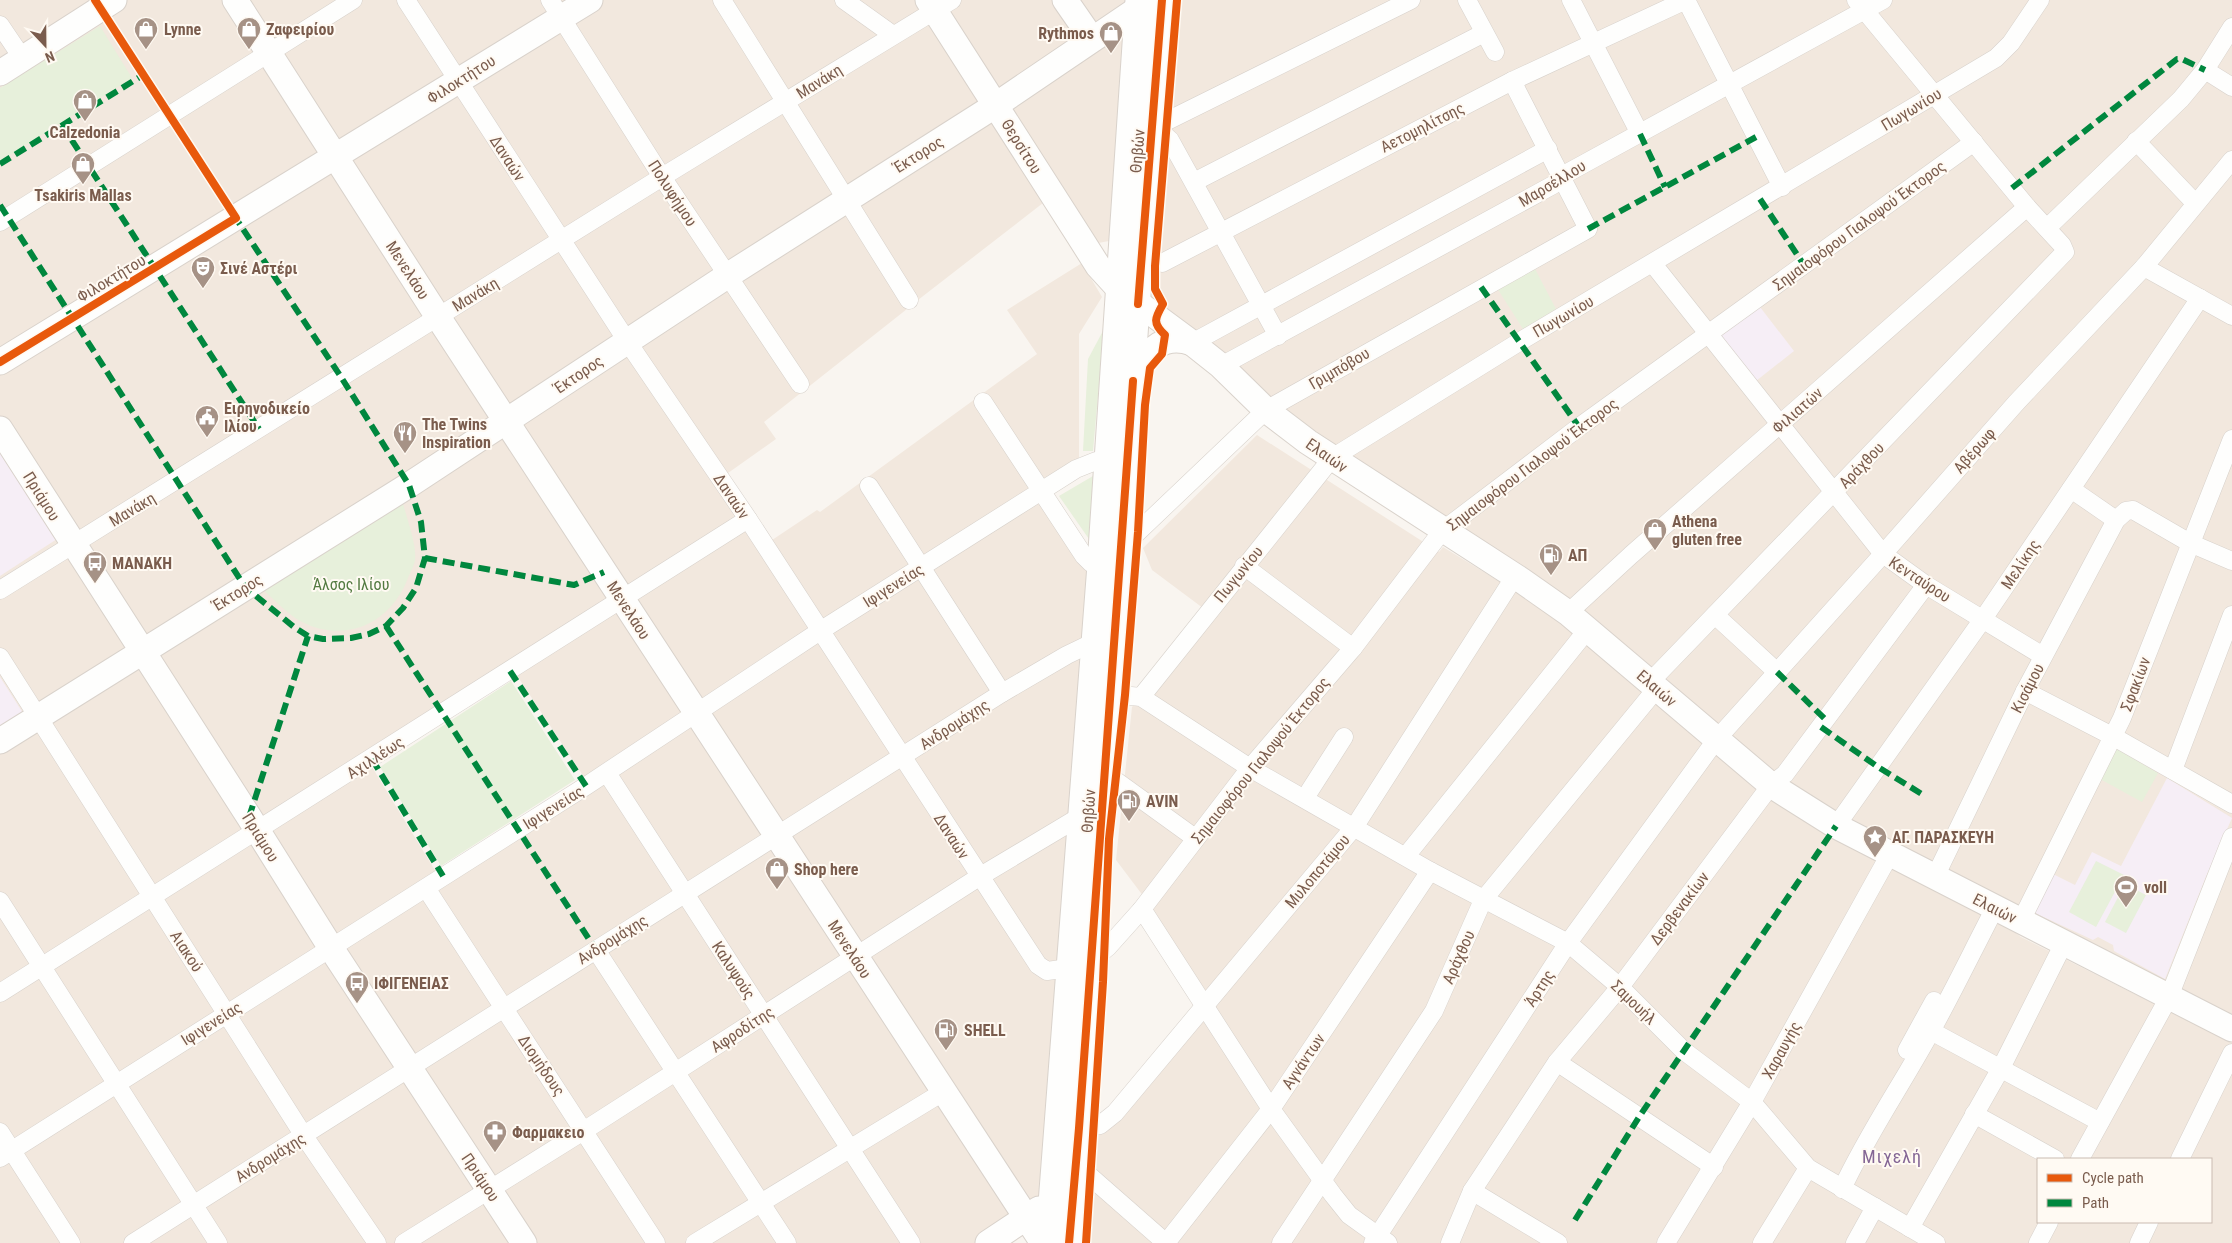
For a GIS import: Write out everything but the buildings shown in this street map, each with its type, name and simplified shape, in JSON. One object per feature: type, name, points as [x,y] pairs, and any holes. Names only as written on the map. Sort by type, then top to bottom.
[{"type":"street","name":"Μενελάου","points":[[235,0],[438,317],[943,1092],[1045,1232]]},
{"type":"street","points":[[0,222],[353,0]]},
{"type":"street","name":"Δαναών","points":[[406,0],[627,341],[748,519],[1038,965],[1047,971],[1080,964]]},
{"type":"street","name":"Φιλοκτήτου","points":[[0,362],[458,81],[555,9],[590,0]]},
{"type":"street","points":[[722,0],[909,300]]},
{"type":"street","points":[[844,0],[893,35]]},
{"type":"street","points":[[1065,0],[1087,32]]},
{"type":"street","name":"Θηβών","points":[[1045,1232],[1076,1164],[1079,1128],[1081,816],[1108,459],[1128,296],[1153,125],[1162,0]]},
{"type":"street","points":[[1153,125],[1165,122],[1411,0]]},
{"type":"street","points":[[1467,0],[1495,52]]},
{"type":"street","points":[[1571,0],[1640,134]]},
{"type":"street","points":[[1686,0],[1782,187]]},
{"type":"street","name":"Αετομηλίτσης","points":[[1162,263],[1512,81],[1686,0]]},
{"type":"street","name":"Μαρσέλλου","points":[[1221,366],[1553,186],[1569,172],[1729,84],[1860,5],[1883,0]]},
{"type":"street","name":"Πωγωνίου","points":[[1140,696],[1332,458],[1520,342],[1996,58],[2011,43],[2040,0]]},
{"type":"street","points":[[0,73],[103,3]]},
{"type":"street","name":"Έκτορος","points":[[0,741],[409,485],[627,341],[847,200],[1087,32],[1142,3]]},
{"type":"street","name":"Θηβών","points":[[1045,1232],[1105,773],[1133,382],[1124,227],[1142,3]]},
{"type":"street","name":"Μανάκη","points":[[0,590],[563,241],[662,177],[786,102],[893,35],[938,4]]},
{"type":"street","name":"Θερσίτου","points":[[938,4],[992,98],[1078,236],[1098,266],[1128,296]]},
{"type":"street","points":[[1860,5],[2027,207],[2047,228],[2181,99],[2205,70],[2232,27]]},
{"type":"street","name":"Πολυφήμου","points":[[555,9],[662,177],[800,384]]},
{"type":"street","points":[[0,24],[22,59]]},
{"type":"street","points":[[1194,182],[1484,33]]},
{"type":"street","points":[[2205,70],[2232,87]]},
{"type":"street","points":[[1512,81],[1562,178]]},
{"type":"street","points":[[1153,125],[1170,140],[1278,336]]},
{"type":"street","points":[[2136,141],[2195,203]]},
{"type":"street","name":"Σημαιοφόρου Γιαλοψού Έκτορος","points":[[1080,964],[1108,947],[1142,909],[1250,768],[1353,648],[1442,531],[1579,427],[1974,142]]},
{"type":"street","points":[[1133,382],[1144,360],[1159,344],[1178,338],[1192,343],[1548,149]]},
{"type":"street","name":"Αβέρωφ","points":[[1716,740],[1884,554],[2016,403],[2144,267],[2232,160]]},
{"type":"street","name":"Γριμπόβου","points":[[1121,548],[1266,410],[1588,229],[1562,178]]},
{"type":"street","name":"Φιλιατών","points":[[1568,613],[1631,555],[2027,207]]},
{"type":"street","points":[[1078,236],[1099,248],[1114,242],[1124,227]]},
{"type":"street","name":"Αράχθου","points":[[1281,1243],[1434,1011],[1483,900],[1653,685],[1716,615],[2061,258],[2065,252],[2062,245],[2047,228]]},
{"type":"street","name":"Κενταύρου","points":[[1653,264],[1884,554],[1926,585],[2043,656]]},
{"type":"street","points":[[2144,267],[2231,313]]},
{"type":"street","name":"Ελαιών","points":[[1128,296],[1221,366],[1266,410],[1332,458],[1442,531],[1515,576],[1568,613],[1771,785],[1836,826],[2232,1028]]},
{"type":"street","name":"Μελίκης","points":[[1836,826],[1983,618],[2200,298]]},
{"type":"street","points":[[983,402],[1086,560],[1100,565]]},
{"type":"street","name":"Πριάμου","points":[[0,429],[258,831],[330,948],[524,1243]]},
{"type":"street","name":"Σφακίων","points":[[2021,921],[2114,737],[2232,439]]},
{"type":"street","name":"Ιφιγενείας","points":[[6,1154],[114,1083],[606,773],[820,631],[1076,469],[1096,461],[1108,459]]},
{"type":"street","points":[[869,486],[1002,693]]},
{"type":"street","points":[[2071,489],[2116,520],[2126,511],[2133,510],[2190,543],[2232,561]]},
{"type":"street","name":"Αχιλλέως","points":[[0,993],[748,519]]},
{"type":"street","name":"Κισάμου","points":[[1935,877],[2025,691],[2116,520]]},
{"type":"street","points":[[1244,566],[1353,648]]},
{"type":"street","name":"Μυλοποτάμου","points":[[1079,1128],[1100,1125],[1115,1113],[1355,826],[1515,576]]},
{"type":"street","name":"Δερβενακίων","points":[[1450,1243],[1472,1191],[1557,1062],[1620,987],[1771,785],[1785,774],[1926,585]]},
{"type":"street","points":[[1716,615],[1777,672]]},
{"type":"street","points":[[2173,770],[2232,615]]},
{"type":"street","points":[[1406,856],[1588,629]]},
{"type":"street","name":"Ανδρομάχης","points":[[133,1243],[1002,693],[1067,655],[1094,642]]},
{"type":"street","name":"Αιακού","points":[[0,657],[304,1136],[377,1243]]},
{"type":"street","points":[[2025,691],[2114,737],[2232,804]]},
{"type":"street","name":"Σαμουήλ","points":[[1111,694],[1140,696],[1250,768],[1483,900],[1568,943],[1620,987],[1684,1051],[1752,1102],[1808,1168],[1874,1207],[1913,1234],[1936,1243]]},
{"type":"street","points":[[1305,798],[1344,737]]},
{"type":"street","name":"Άρτης","points":[[1380,1241],[1568,943],[1716,740]]},
{"type":"street","name":"Καλυψούς","points":[[606,773],[911,1243]]},
{"type":"street","points":[[1105,773],[1195,838]]},
{"type":"street","name":"Αφροδίτης","points":[[404,1243],[585,1130],[979,877],[1081,816]]},
{"type":"street","points":[[2081,1158],[2169,997],[2232,837]]},
{"type":"street","name":"Χαραυγής","points":[[1666,1243],[1752,1102],[1890,854]]},
{"type":"street","name":"Αγνάντων","points":[[1166,1243],[1272,1109],[1430,870]]},
{"type":"street","name":"Διομήδους","points":[[426,888],[585,1130],[656,1243]]},
{"type":"street","points":[[0,901],[114,1083],[218,1243]]},
{"type":"street","points":[[1842,1189],[1861,1149],[1874,1132],[1931,1031],[1991,906]]},
{"type":"street","points":[[1861,1149],[1865,1128],[1991,906]]},
{"type":"street","points":[[1142,909],[1272,1109],[1349,1215],[1380,1241]]},
{"type":"street","points":[[1913,1234],[1974,1114],[2001,1068],[2064,943]]},
{"type":"street","points":[[596,950],[787,1243]]},
{"type":"street","points":[[1931,1031],[2100,1122]]},
{"type":"street","points":[[2180,1158],[2232,1053]]},
{"type":"street","points":[[1557,1062],[1714,1167]]},
{"type":"street","points":[[695,1243],[851,1150],[943,1092]]},
{"type":"street","points":[[1974,1114],[2053,1158]]},
{"type":"street","points":[[0,1132],[6,1154],[71,1243]]},
{"type":"street","points":[[1076,1164],[1166,1243]]},
{"type":"street","points":[[1762,1243],[1808,1168]]},
{"type":"street","points":[[1472,1191],[1558,1243]]},
{"type":"street","points":[[1855,1243],[1874,1207]]},
{"type":"street","points":[[2038,1243],[2048,1223]]},
{"type":"street","points":[[2139,1243],[2149,1223]]},
{"type":"street","points":[[988,1243],[1045,1232]]},
{"type":"shaded area","points":[[0,0],[717,0],[907,309],[764,422],[776,439],[714,483],[760,548],[817,510],[820,512],[1037,354],[1007,310],[1082,263],[1102,297],[1079,334],[1079,462],[584,777],[516,674],[372,767],[436,872],[14,1143],[0,1122]]},
{"type":"shaded area","points":[[727,0],[1132,0],[1115,232],[1109,241],[1098,243],[1058,194],[1043,203],[918,300]]},
{"type":"shaded area","points":[[1169,0],[2232,0],[2232,154],[2134,270],[1716,729],[1334,450],[1153,301],[1150,280]]},
{"type":"shaded area","points":[[2232,168],[2232,1021],[1847,826],[1724,739]]},
{"type":"shaded area","points":[[1760,307],[1794,351],[1756,381],[1720,336]]},
{"type":"shaded area","points":[[1257,435],[1439,552],[1443,547],[1556,616],[1759,789],[1820,831],[1996,918],[2021,937],[2232,1043],[2232,1243],[1083,1243],[1088,1146],[1211,1000],[1150,905],[1116,860],[1132,707],[1211,614],[1152,570],[1143,548]]},
{"type":"shaded area","points":[[0,450],[57,539],[0,576]]},
{"type":"shaded area","points":[[1040,501],[1091,577],[1044,1191],[1037,1207],[982,1243],[78,1243],[21,1152]]},
{"type":"shaded area","points":[[0,677],[23,713],[0,728]]},
{"type":"shaded area","points":[[2167,778],[2232,818],[2207,874],[2165,979],[2114,951],[2113,945],[2098,937],[2093,940],[2035,913],[2053,874],[2075,885],[2092,852],[2121,866]]},
{"type":"shaded area","points":[[0,1146],[62,1243],[0,1243]]},
{"type":"green space","points":[[100,26],[132,78],[0,161],[0,88]]},
{"type":"green space","points":[[1534,267],[1556,309],[1523,329],[1497,288]]},
{"type":"green space","points":[[1104,329],[1093,451],[1083,451],[1088,359]]},
{"type":"green space","points":[[1093,476],[1089,539],[1059,496]]},
{"type":"green space","name":"Άλσος Ιλίου","points":[[402,500],[413,539],[415,560],[400,594],[379,617],[365,625],[350,630],[335,631],[318,628],[297,619],[261,588]]},
{"type":"green space","points":[[511,681],[575,780],[441,866],[380,767]]},
{"type":"green space","points":[[2117,749],[2158,773],[2142,802],[2100,779]]},
{"type":"green space","points":[[2096,861],[2124,875],[2096,927],[2069,912]]},
{"type":"green space","name":"voll","points":[[2125,884],[2146,895],[2126,933],[2105,922]]},
{"type":"marked path","points":[[2012,188],[2177,59],[2182,59],[2205,70]]},
{"type":"marked path","points":[[0,164],[143,75]]},
{"type":"marked path","points":[[62,125],[259,429]]},
{"type":"marked path","points":[[1640,134],[1665,187]]},
{"type":"marked path","points":[[1588,229],[1756,137]]},
{"type":"marked path","points":[[1760,199],[1804,265]]},
{"type":"marked path","points":[[0,205],[245,587],[308,636],[323,639],[351,638],[369,634],[386,626],[403,608],[416,588],[425,558],[421,522],[409,485],[341,377],[233,214]]},
{"type":"marked path","points":[[1481,287],[1579,427]]},
{"type":"marked path","points":[[425,558],[574,585],[604,572]]},
{"type":"marked path","points":[[386,626],[596,950]]},
{"type":"marked path","points":[[249,817],[308,636]]},
{"type":"marked path","points":[[510,671],[586,786]]},
{"type":"marked path","points":[[1777,672],[1826,720]]},
{"type":"marked path","points":[[1821,727],[1878,767],[1925,796]]},
{"type":"marked path","points":[[372,759],[443,876]]},
{"type":"marked path","points":[[1575,1220],[1639,1117],[1836,826]]},
{"type":"cycle path","points":[[0,362],[236,218],[95,0]]},
{"type":"cycle path","points":[[1138,304],[1162,0]]},
{"type":"cycle path","points":[[1086,1243],[1103,982],[1109,839],[1125,695],[1138,532],[1145,405],[1150,368],[1162,354],[1165,335],[1158,327],[1156,320],[1163,304],[1155,289],[1155,266],[1177,0]]},
{"type":"cycle path","points":[[1069,1243],[1133,381]]},
{"type":"place","name":"Lynne","points":[[146,50]]},
{"type":"place","name":"Ζαφειρίου","points":[[249,50]]},
{"type":"place","name":"Rythmos","points":[[1111,54]]},
{"type":"place","name":"Calzedonia","points":[[85,122]]},
{"type":"place","name":"Tsakiris Mallas","points":[[83,185]]},
{"type":"place","name":"Σινέ Αστέρι","points":[[203,289]]},
{"type":"place","name":"Ειρηνοδικείο Ιλίου","points":[[207,438]]},
{"type":"place","name":"The Twins Inspiration","points":[[405,454]]},
{"type":"place","name":"Athena gluten free","points":[[1655,551]]},
{"type":"place","name":"ΑΠ","points":[[1551,576]]},
{"type":"place","name":"ΜΑΝΑΚΗ","points":[[95,584]]},
{"type":"place","name":"AVIN","points":[[1129,822]]},
{"type":"place","name":"ΑΓ. ΠΑΡΑΣΚΕΥΗ","points":[[1875,858]]},
{"type":"place","name":"Shop here","points":[[777,890]]},
{"type":"place","name":"voll","points":[[2126,908]]},
{"type":"place","name":"ΙΦΙΓΕΝΕΙΑΣ","points":[[357,1004]]},
{"type":"place","name":"SHELL","points":[[946,1051]]},
{"type":"place","name":"Φαρμακειο","points":[[495,1153]]},
{"type":"district","name":"Μιχελή","points":[[1892,1157]]}]
